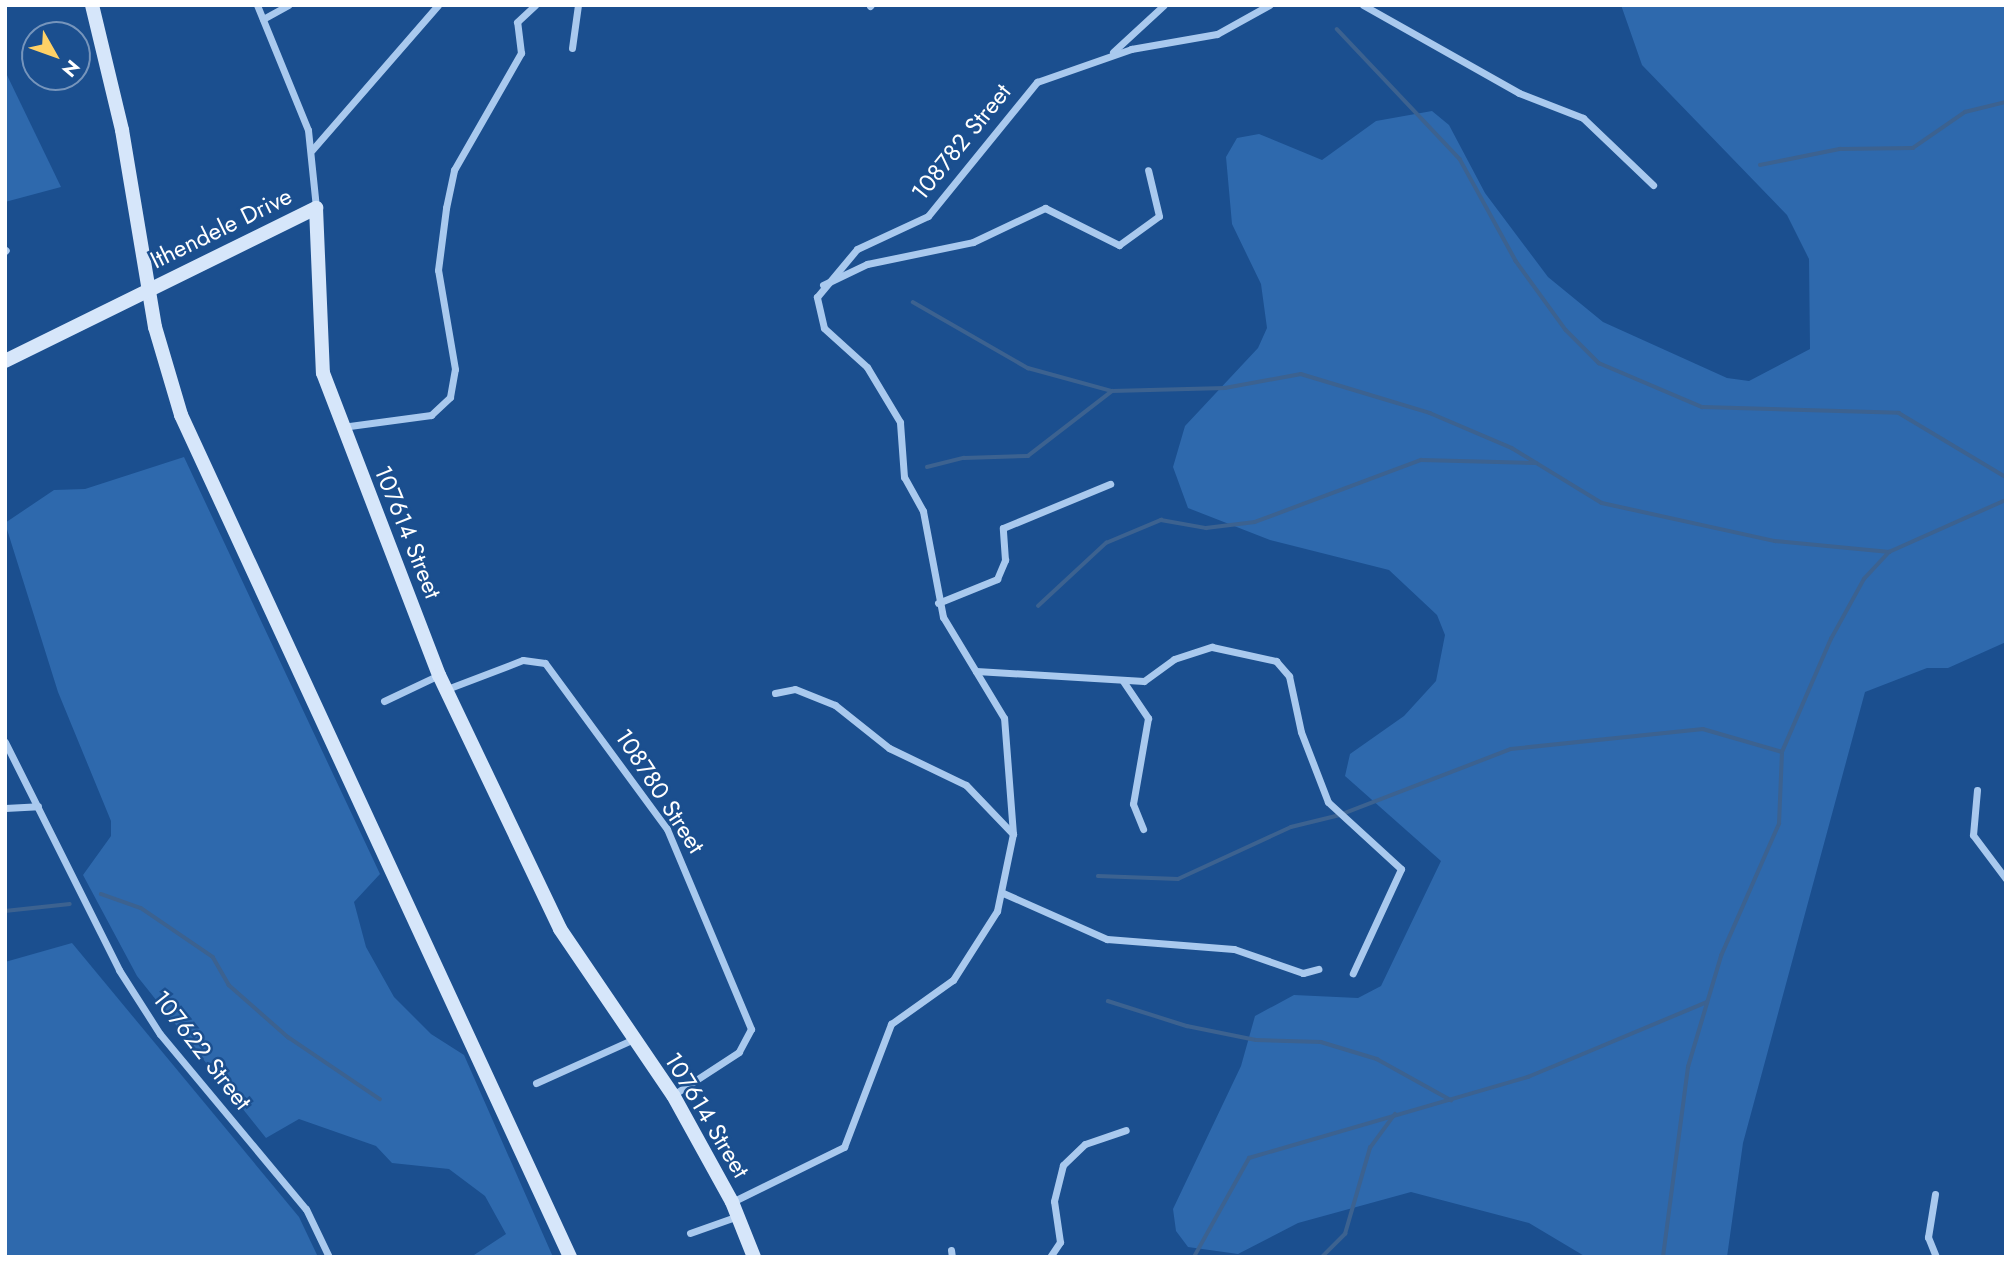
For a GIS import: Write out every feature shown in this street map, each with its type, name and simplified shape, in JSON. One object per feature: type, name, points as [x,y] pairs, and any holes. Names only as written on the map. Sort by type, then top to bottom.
[{"type":"street","points":[[92,5],[122,130],[147,289],[181,415],[570,1257]]},
{"type":"street","name":"107614 Street","points":[[257,5],[312,150],[316,208],[317,335],[341,428],[439,675],[560,929],[673,1095],[732,1202],[754,1257]]},
{"type":"street","points":[[263,19],[288,5]]},
{"type":"street","points":[[312,150],[438,5]]},
{"type":"street","points":[[341,428],[431,415],[450,397],[455,369],[438,270],[454,170],[521,54],[517,22],[535,5]]},
{"type":"street","points":[[572,48],[578,5]]},
{"type":"street","points":[[1110,55],[1164,5]]},
{"type":"street","name":"108782 Street","points":[[823,285],[857,249],[928,216],[1032,86],[1110,55],[1217,34],[1269,5]]},
{"type":"street","points":[[1363,5],[1519,93],[1583,117],[1653,185]]},
{"type":"street","points":[[732,1202],[844,1147],[891,1024],[953,980],[1003,894],[1013,834],[1008,733],[938,603],[923,511],[904,477],[900,422],[867,367],[824,328],[817,312],[823,285],[867,264],[973,242],[1045,208],[1119,245],[1159,216],[1148,170]]},
{"type":"street","name":"Ithendele Drive","points":[[5,361],[316,208]]},
{"type":"street","points":[[938,603],[997,579],[1005,560],[1003,528],[1110,484]]},
{"type":"street","points":[[975,671],[1122,681],[1147,680],[1174,659],[1207,647],[1253,652],[1283,668],[1328,802],[1401,869],[1353,973]]},
{"type":"street","name":"108780 Street","points":[[447,690],[523,660],[545,663],[667,829],[751,1029],[739,1052],[673,1095]]},
{"type":"street","points":[[384,701],[439,675]]},
{"type":"street","points":[[1122,681],[1148,718],[1133,804],[1143,829]]},
{"type":"street","points":[[775,693],[795,689],[835,705],[889,748],[966,785],[1013,834]]},
{"type":"street","name":"107622 Street","points":[[5,742],[84,899],[160,1034],[296,1196],[329,1257]]},
{"type":"street","points":[[1977,790],[1973,835],[2006,879]]},
{"type":"street","points":[[5,808],[37,806]]},
{"type":"street","points":[[1003,894],[1107,939],[1234,949],[1303,973],[1318,969]]},
{"type":"street","name":"107614 Street","points":[[536,1083],[634,1039]]},
{"type":"street","points":[[1050,1257],[1059,1242],[1054,1201],[1063,1165],[1086,1144],[1126,1129]]},
{"type":"street","points":[[1935,1194],[1928,1237],[1936,1257]]},
{"type":"street","name":"107614 Street","points":[[690,1233],[739,1216]]},
{"type":"shaded area","points":[[1621,5],[2006,5],[2006,642],[1948,668],[1927,668],[1865,692],[1743,1143],[1727,1257],[1586,1257],[1529,1223],[1411,1192],[1298,1223],[1238,1254],[1188,1247],[1176,1231],[1173,1209],[1241,1066],[1255,1016],[1294,995],[1358,998],[1381,986],[1441,861],[1345,776],[1350,754],[1404,716],[1436,681],[1445,635],[1437,615],[1389,570],[1270,540],[1188,508],[1173,467],[1185,426],[1258,348],[1267,328],[1261,284],[1232,224],[1226,157],[1237,138],[1259,134],[1322,160],[1376,121],[1432,111],[1449,125],[1485,193],[1548,277],[1603,322],[1727,378],[1749,381],[1810,349],[1809,259],[1787,215],[1642,65]]},
{"type":"shaded area","points":[[5,71],[61,187],[5,202]]},
{"type":"shaded area","points":[[184,457],[380,874],[354,902],[366,947],[394,997],[431,1034],[464,1055],[553,1257],[471,1257],[506,1234],[485,1196],[449,1169],[392,1163],[376,1146],[299,1119],[266,1138],[137,976],[83,875],[111,836],[111,821],[58,692],[5,523],[54,490],[85,489]]},
{"type":"shaded area","points":[[72,943],[299,1217],[318,1257],[5,1257],[5,962]]},
{"type":"waterway","points":[[1337,29],[1460,159],[1516,261],[1566,330],[1599,363],[1702,407],[1899,413],[2006,477]]},
{"type":"waterway","points":[[1760,165],[1840,149],[1913,148],[1965,112],[2006,102]]},
{"type":"waterway","points":[[913,302],[1028,368],[1112,391],[1225,388],[1301,374],[1430,413],[1512,448],[1602,503],[1775,541],[1889,552]]},
{"type":"waterway","points":[[927,467],[964,458],[1028,456],[1112,391]]},
{"type":"waterway","points":[[1038,606],[1106,543],[1161,520],[1206,528],[1255,522],[1421,460],[1536,463]]},
{"type":"waterway","points":[[1663,1257],[1688,1067],[1721,956],[1779,824],[1782,752],[1831,639],[1864,579],[1889,552],[2006,500]]},
{"type":"waterway","points":[[1098,876],[1178,879],[1291,827],[1340,815],[1511,749],[1703,729],[1782,752]]},
{"type":"waterway","points":[[101,894],[141,908],[213,957],[229,985],[288,1037],[380,1099]]},
{"type":"waterway","points":[[5,911],[70,904]]},
{"type":"waterway","points":[[1108,1001],[1187,1026],[1256,1040],[1321,1042],[1377,1059],[1451,1100]]},
{"type":"waterway","points":[[1194,1257],[1249,1158],[1528,1077],[1707,1002]]},
{"type":"waterway","points":[[1322,1257],[1345,1234],[1370,1148],[1395,1114]]}]
